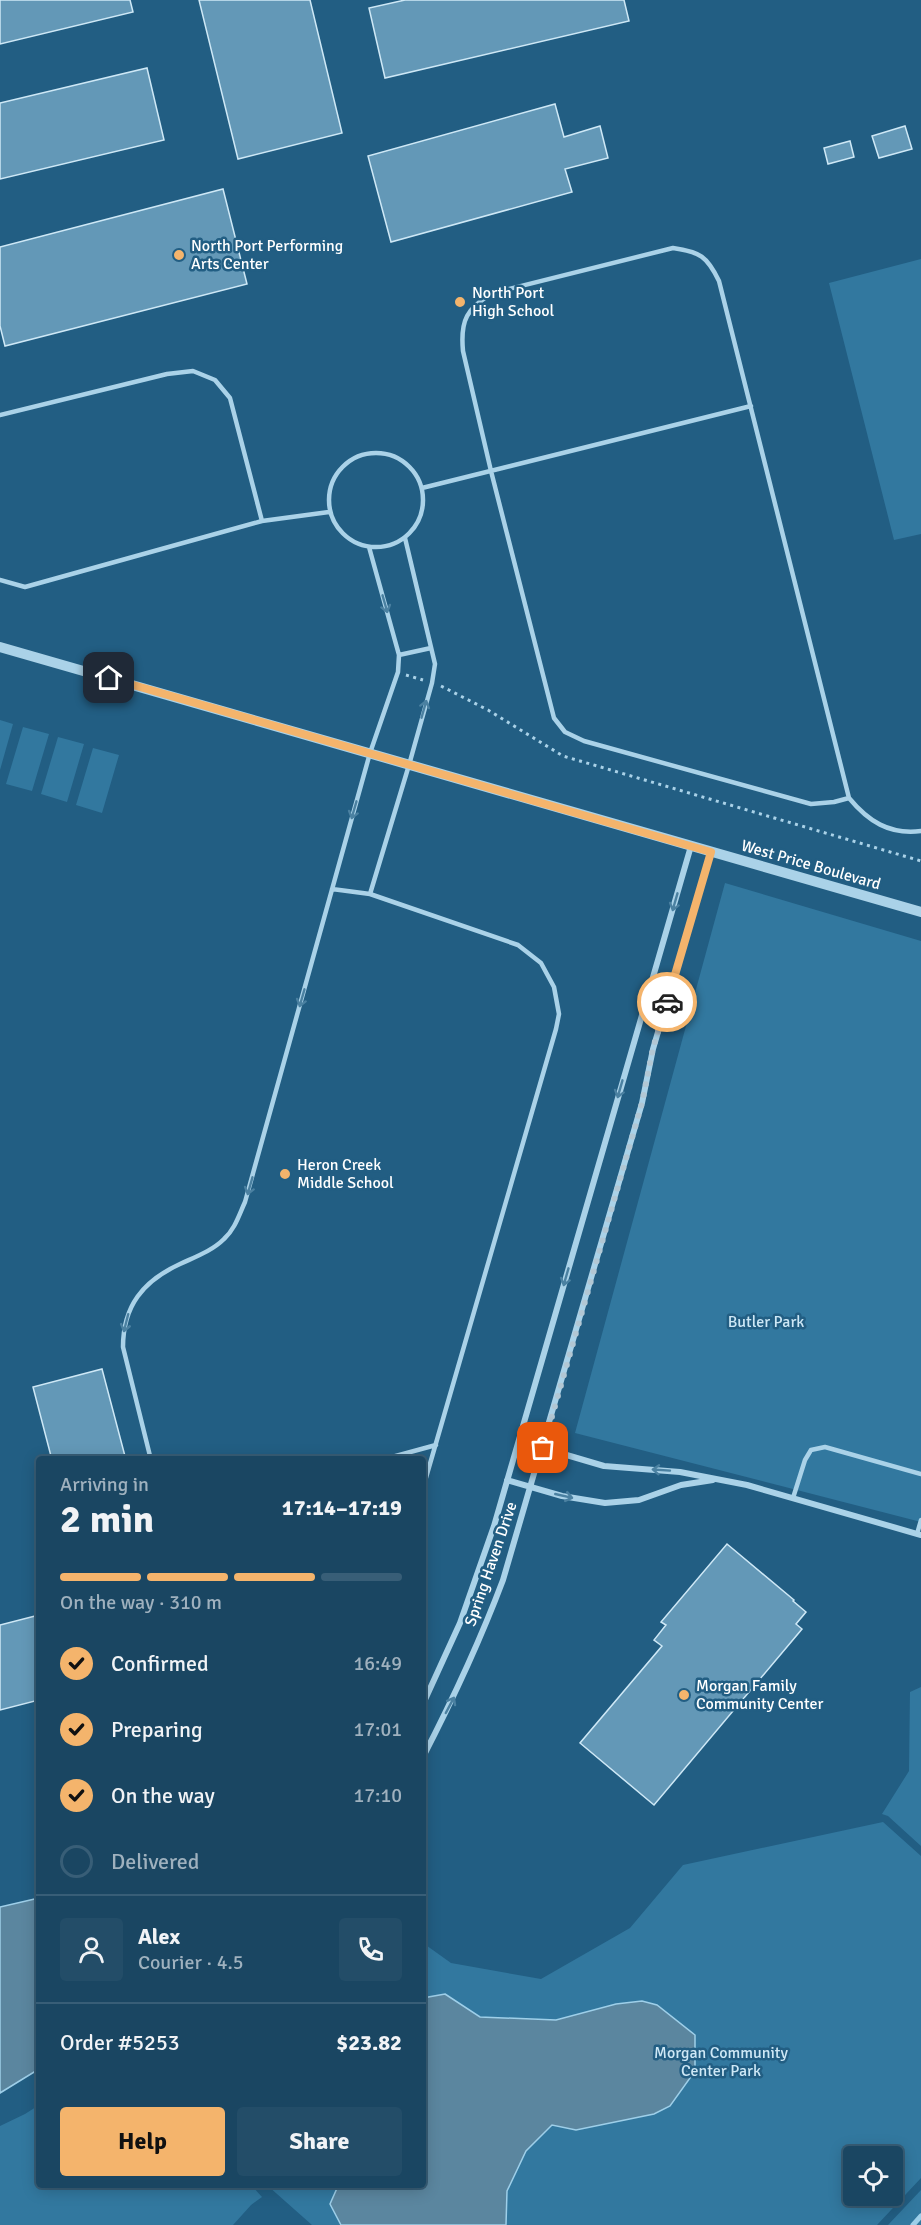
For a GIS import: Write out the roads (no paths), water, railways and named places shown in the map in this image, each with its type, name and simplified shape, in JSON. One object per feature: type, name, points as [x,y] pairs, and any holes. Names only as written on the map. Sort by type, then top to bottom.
[{"type":"street","name":"West Price Boulevard","points":[[0,647],[921,912]]},
{"type":"street","name":"Spring Haven Drive","points":[[426,1697],[460,1623],[494,1526],[691,846]]},
{"type":"street","name":"Spring Haven Drive","points":[[426,1751],[482,1635],[503,1580],[642,1103],[653,1048],[711,852]]},
{"type":"street","points":[[519,1441],[604,1466],[680,1472],[747,1485],[919,1535]]},
{"type":"street","points":[[507,1480],[585,1500],[614,1503],[639,1500],[681,1485],[719,1479]]},
{"type":"lane","points":[[849,798],[811,804],[584,741],[565,732],[554,718],[463,351],[461,332],[467,314],[478,302],[493,293],[673,248],[696,251],[711,265],[719,281],[849,798],[863,815],[886,828],[907,833],[921,831]]},
{"type":"lane","points":[[0,415],[167,374],[193,371],[215,380],[230,398],[262,521]]},
{"type":"lane","points":[[422,488],[751,406]]},
{"type":"lane","points":[[382,453],[400,459],[414,471],[422,488],[423,506],[417,524],[405,538],[388,546],[369,547],[352,542],[338,529],[329,512],[328,494],[334,476],[347,462],[364,454],[382,453]]},
{"type":"lane","points":[[0,580],[25,587],[262,521],[329,512]]},
{"type":"lane","points":[[369,894],[409,765],[432,683],[435,664],[405,538]]},
{"type":"lane","points":[[150,1456],[123,1347],[123,1330],[129,1312],[148,1284],[224,1239],[234,1227],[245,1202],[370,753],[398,672],[399,656],[369,547]]},
{"type":"lane","points":[[399,656],[431,648]]},
{"type":"lane","points":[[332,889],[369,894],[518,945],[541,963],[554,987],[557,1000],[556,1029],[426,1478]]},
{"type":"lane","points":[[396,1456],[436,1445]]},
{"type":"lane","points":[[793,1498],[805,1460],[811,1450],[825,1447],[921,1474]]},
{"type":"lane","points":[[919,1535],[921,1520]]},
{"type":"waterway","points":[[913,2225],[921,2216]]},
{"type":"place","name":"North Port Performing Arts Center","points":[[179,255]]},
{"type":"place","name":"North Port High School","points":[[460,302]]},
{"type":"place","name":"Heron Creek Middle School","points":[[285,1174]]},
{"type":"place","name":"Morgan Family Community Center","points":[[684,1695]]},
{"type":"park label","name":"Butler Park","points":[[766,1322]]},
{"type":"park label","name":"Morgan Community Center Park","points":[[721,2062]]}]
